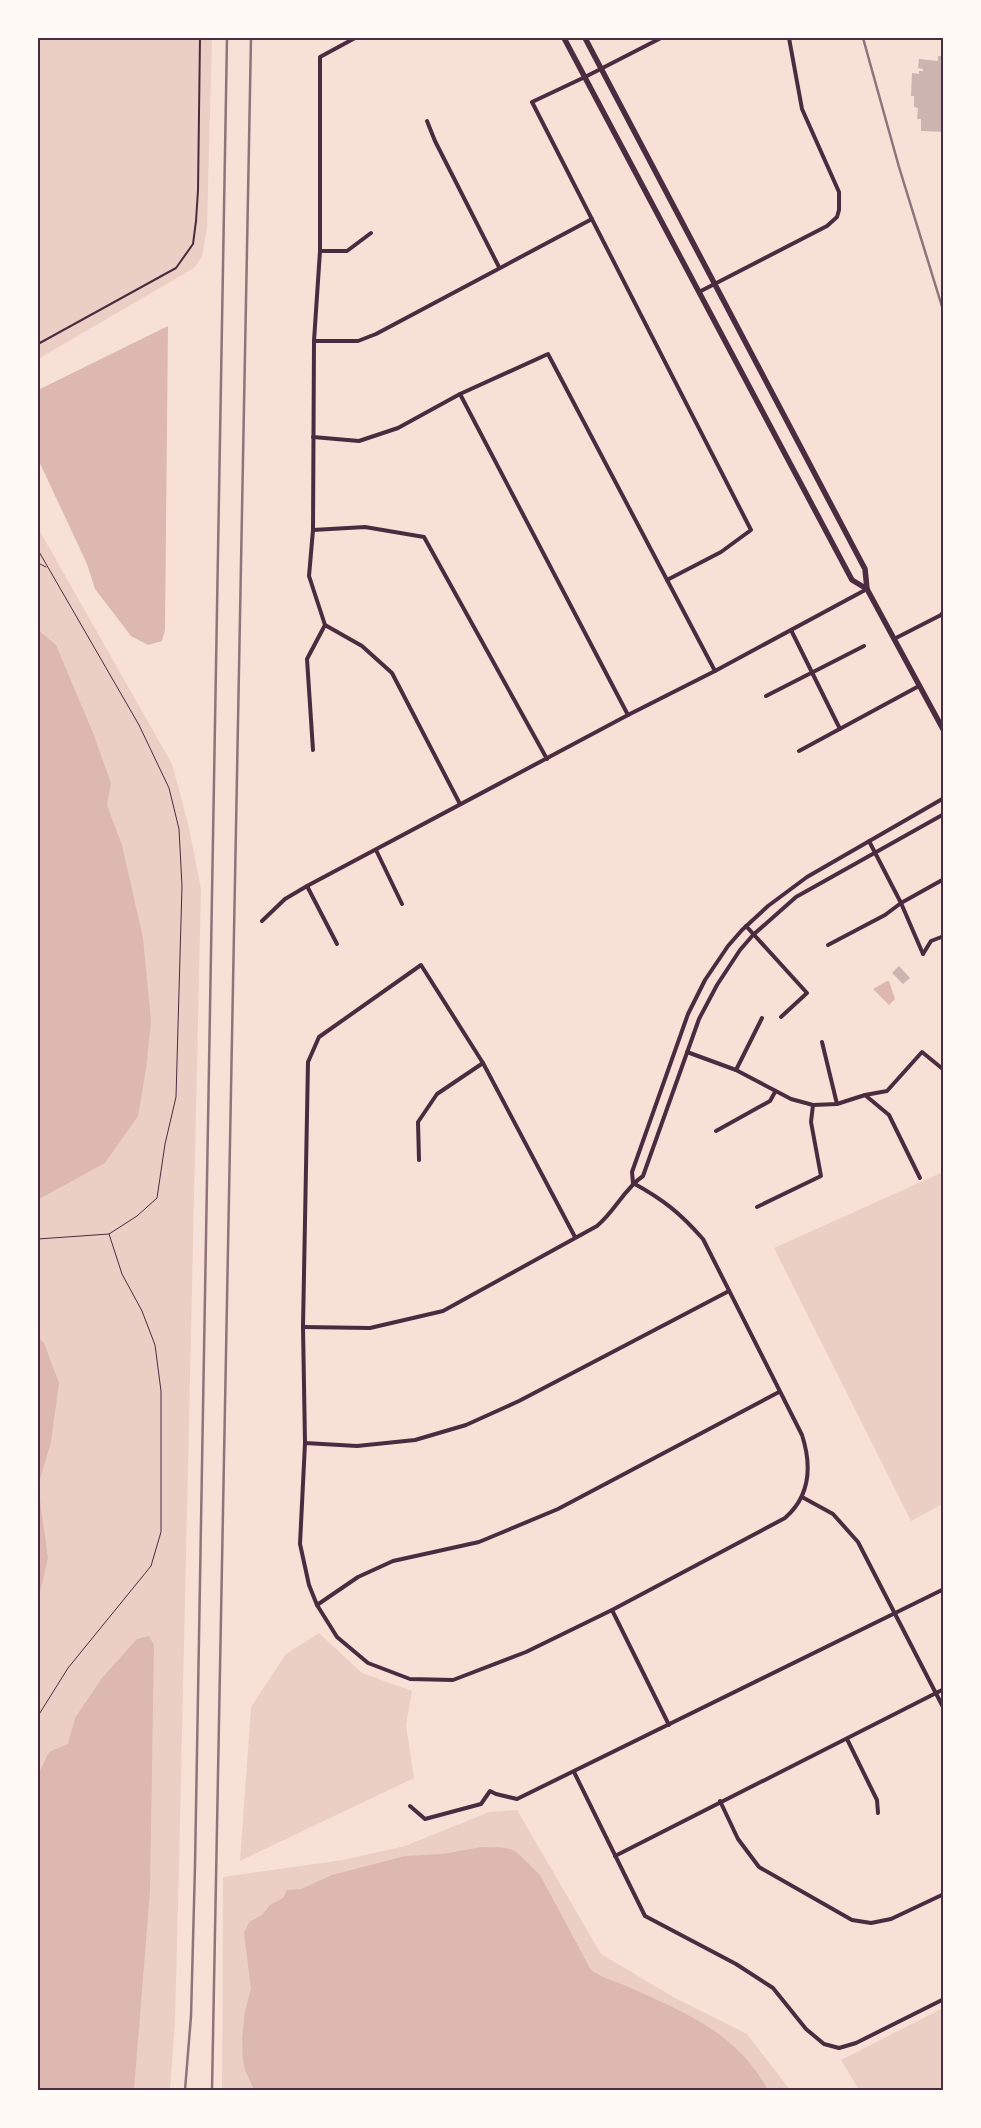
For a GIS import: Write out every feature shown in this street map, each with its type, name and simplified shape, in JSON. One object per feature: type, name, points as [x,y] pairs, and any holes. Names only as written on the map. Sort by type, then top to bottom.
[{"type":"main road","points":[[564,38],[852,580],[867,588]]},
{"type":"main road","points":[[585,38],[865,569],[867,588],[944,731]]},
{"type":"street","points":[[356,38],[320,57],[320,251],[314,341],[313,530],[309,576],[325,625],[362,646],[392,673],[460,804]]},
{"type":"street","points":[[661,38],[532,102],[751,530],[721,552],[667,580]]},
{"type":"street","points":[[699,292],[827,226],[837,217],[839,210],[838,192],[802,109],[789,38]]},
{"type":"street","points":[[427,120],[435,141],[500,267]]},
{"type":"street","points":[[314,341],[358,341],[376,334],[592,219]]},
{"type":"street","points":[[320,251],[347,250],[371,233]]},
{"type":"street","points":[[313,436],[359,441],[398,428],[460,394],[548,354],[715,671]]},
{"type":"street","points":[[460,394],[628,715]]},
{"type":"street","points":[[313,530],[365,527],[424,537],[547,759]]},
{"type":"street","points":[[262,921],[285,899],[307,886],[628,715],[715,671],[867,588]]},
{"type":"street","points":[[894,639],[941,615],[944,611]]},
{"type":"street","points":[[314,750],[307,660],[325,625]]},
{"type":"street","points":[[791,630],[840,729]]},
{"type":"street","points":[[766,696],[864,646]]},
{"type":"street","points":[[799,751],[919,686]]},
{"type":"street","points":[[633,1183],[632,1172],[688,1014],[718,961],[746,926],[768,906],[806,877],[944,798]]},
{"type":"street","points":[[303,1328],[370,1328],[443,1310],[597,1226],[610,1215],[633,1183],[644,1176],[699,1019],[717,985],[740,950],[754,934],[796,897],[944,814]]},
{"type":"street","points":[[869,841],[902,903],[923,954],[931,941],[944,936]]},
{"type":"street","points":[[376,850],[402,904]]},
{"type":"street","points":[[828,944],[885,915],[944,879]]},
{"type":"street","points":[[307,886],[337,944]]},
{"type":"street","points":[[746,926],[807,993],[781,1017]]},
{"type":"street","points":[[575,1237],[483,1063],[421,965],[319,1037],[308,1062],[303,1328],[305,1443],[300,1544],[309,1585],[317,1605],[336,1637],[368,1664],[410,1680],[453,1680],[526,1652],[612,1610],[784,1518],[794,1510],[802,1497],[809,1469],[808,1454],[802,1435],[703,1239],[682,1215],[654,1194],[633,1183]]},
{"type":"street","points":[[736,1070],[762,1018]]},
{"type":"street","points":[[822,1042],[838,1104]]},
{"type":"street","points":[[686,1052],[736,1070],[791,1099],[813,1105],[838,1104],[865,1095],[887,1091],[922,1052],[944,1070]]},
{"type":"street","points":[[419,1160],[418,1122],[437,1094],[483,1063]]},
{"type":"street","points":[[716,1131],[770,1102],[775,1092]]},
{"type":"street","points":[[865,1095],[889,1115],[920,1178]]},
{"type":"street","points":[[757,1207],[821,1176],[811,1122],[813,1105]]},
{"type":"street","points":[[305,1443],[357,1446],[414,1440],[466,1425],[519,1401],[730,1291]]},
{"type":"street","points":[[317,1605],[358,1577],[394,1561],[479,1542],[558,1509],[779,1392]]},
{"type":"street","points":[[802,1497],[833,1514],[858,1542],[944,1709]]},
{"type":"street","points":[[410,1806],[425,1819],[481,1804],[490,1791],[517,1798],[574,1772],[944,1589]]},
{"type":"street","points":[[612,1610],[669,1725]]},
{"type":"street","points":[[615,1856],[720,1801],[944,1689]]},
{"type":"street","points":[[847,1739],[877,1800],[878,1814]]},
{"type":"street","points":[[574,1772],[645,1916],[736,1964],[773,1988],[806,2029],[824,2044],[839,2048],[856,2043],[944,1999]]},
{"type":"street","points":[[720,1801],[738,1839],[759,1867],[852,1920],[870,1923],[891,1919],[944,1894]]},
{"type":"lane","points":[[38,344],[176,268],[193,244],[198,190],[200,38]]},
{"type":"path","points":[[38,550],[46,567],[139,725],[169,788],[179,829],[182,886],[176,1097],[165,1144],[157,1198],[137,1216],[109,1234],[38,1239]]},
{"type":"path","points":[[38,563],[46,567]]},
{"type":"path","points":[[38,1716],[68,1668],[151,1566],[161,1532],[161,1392],[155,1345],[142,1311],[122,1274],[109,1234]]},
{"type":"shaded area","points":[[38,38],[212,38],[207,227],[202,257],[194,268],[38,359]]},
{"type":"shaded area","points":[[168,326],[165,630],[162,641],[148,645],[131,636],[95,589],[87,564],[38,459],[38,390]]},
{"type":"shaded area","points":[[38,528],[172,764],[188,823],[201,889],[175,2022],[170,2090],[38,2090]]},
{"type":"shaded area","points":[[38,630],[56,645],[93,733],[111,783],[107,805],[122,845],[143,938],[151,1021],[146,1069],[138,1116],[105,1163],[41,1198],[38,1197]]},
{"type":"shaded area","points":[[889,981],[895,999],[889,1005],[873,989]]},
{"type":"shaded area","points":[[943,1172],[943,1504],[911,1521],[774,1248]]},
{"type":"shaded area","points":[[38,1337],[44,1343],[59,1383],[51,1442],[38,1486]]},
{"type":"shaded area","points":[[38,1486],[48,1558],[38,1601]]},
{"type":"shaded area","points":[[319,1633],[362,1673],[412,1691],[406,1725],[414,1778],[240,1861],[251,1707],[286,1654]]},
{"type":"shaded area","points":[[149,1636],[154,1645],[150,1891],[134,2090],[38,2090],[38,1775],[49,1752],[68,1744],[75,1718],[102,1678],[137,1639]]},
{"type":"shaded area","points":[[517,1810],[601,1954],[675,1998],[747,2034],[790,2090],[222,2090],[223,1877],[343,1860],[405,1846],[489,1812]]},
{"type":"shaded area","points":[[481,1847],[513,1850],[540,1875],[591,1970],[673,2007],[710,2028],[742,2054],[768,2090],[254,2090],[245,2070],[242,2038],[245,2011],[251,1989],[244,1933],[249,1922],[262,1915],[270,1905],[283,1898],[287,1890],[301,1889],[332,1875],[405,1856],[443,1854]]},
{"type":"shaded area","points":[[943,2008],[943,2090],[859,2090],[841,2060]]},
{"type":"building","points":[[938,56],[944,56],[944,132],[921,131],[921,119],[917,119],[918,108],[914,107],[914,96],[911,96],[912,73],[919,74],[919,71],[923,71],[923,69],[918,68],[919,59],[938,61]]},
{"type":"building","points":[[899,966],[910,978],[903,984],[892,973]]},
{"type":"railway","points":[[185,2090],[191,2016],[195,1866],[227,38]]},
{"type":"railway","points":[[212,2090],[251,38]]},
{"type":"railway","points":[[863,38],[899,167],[944,313]]}]
